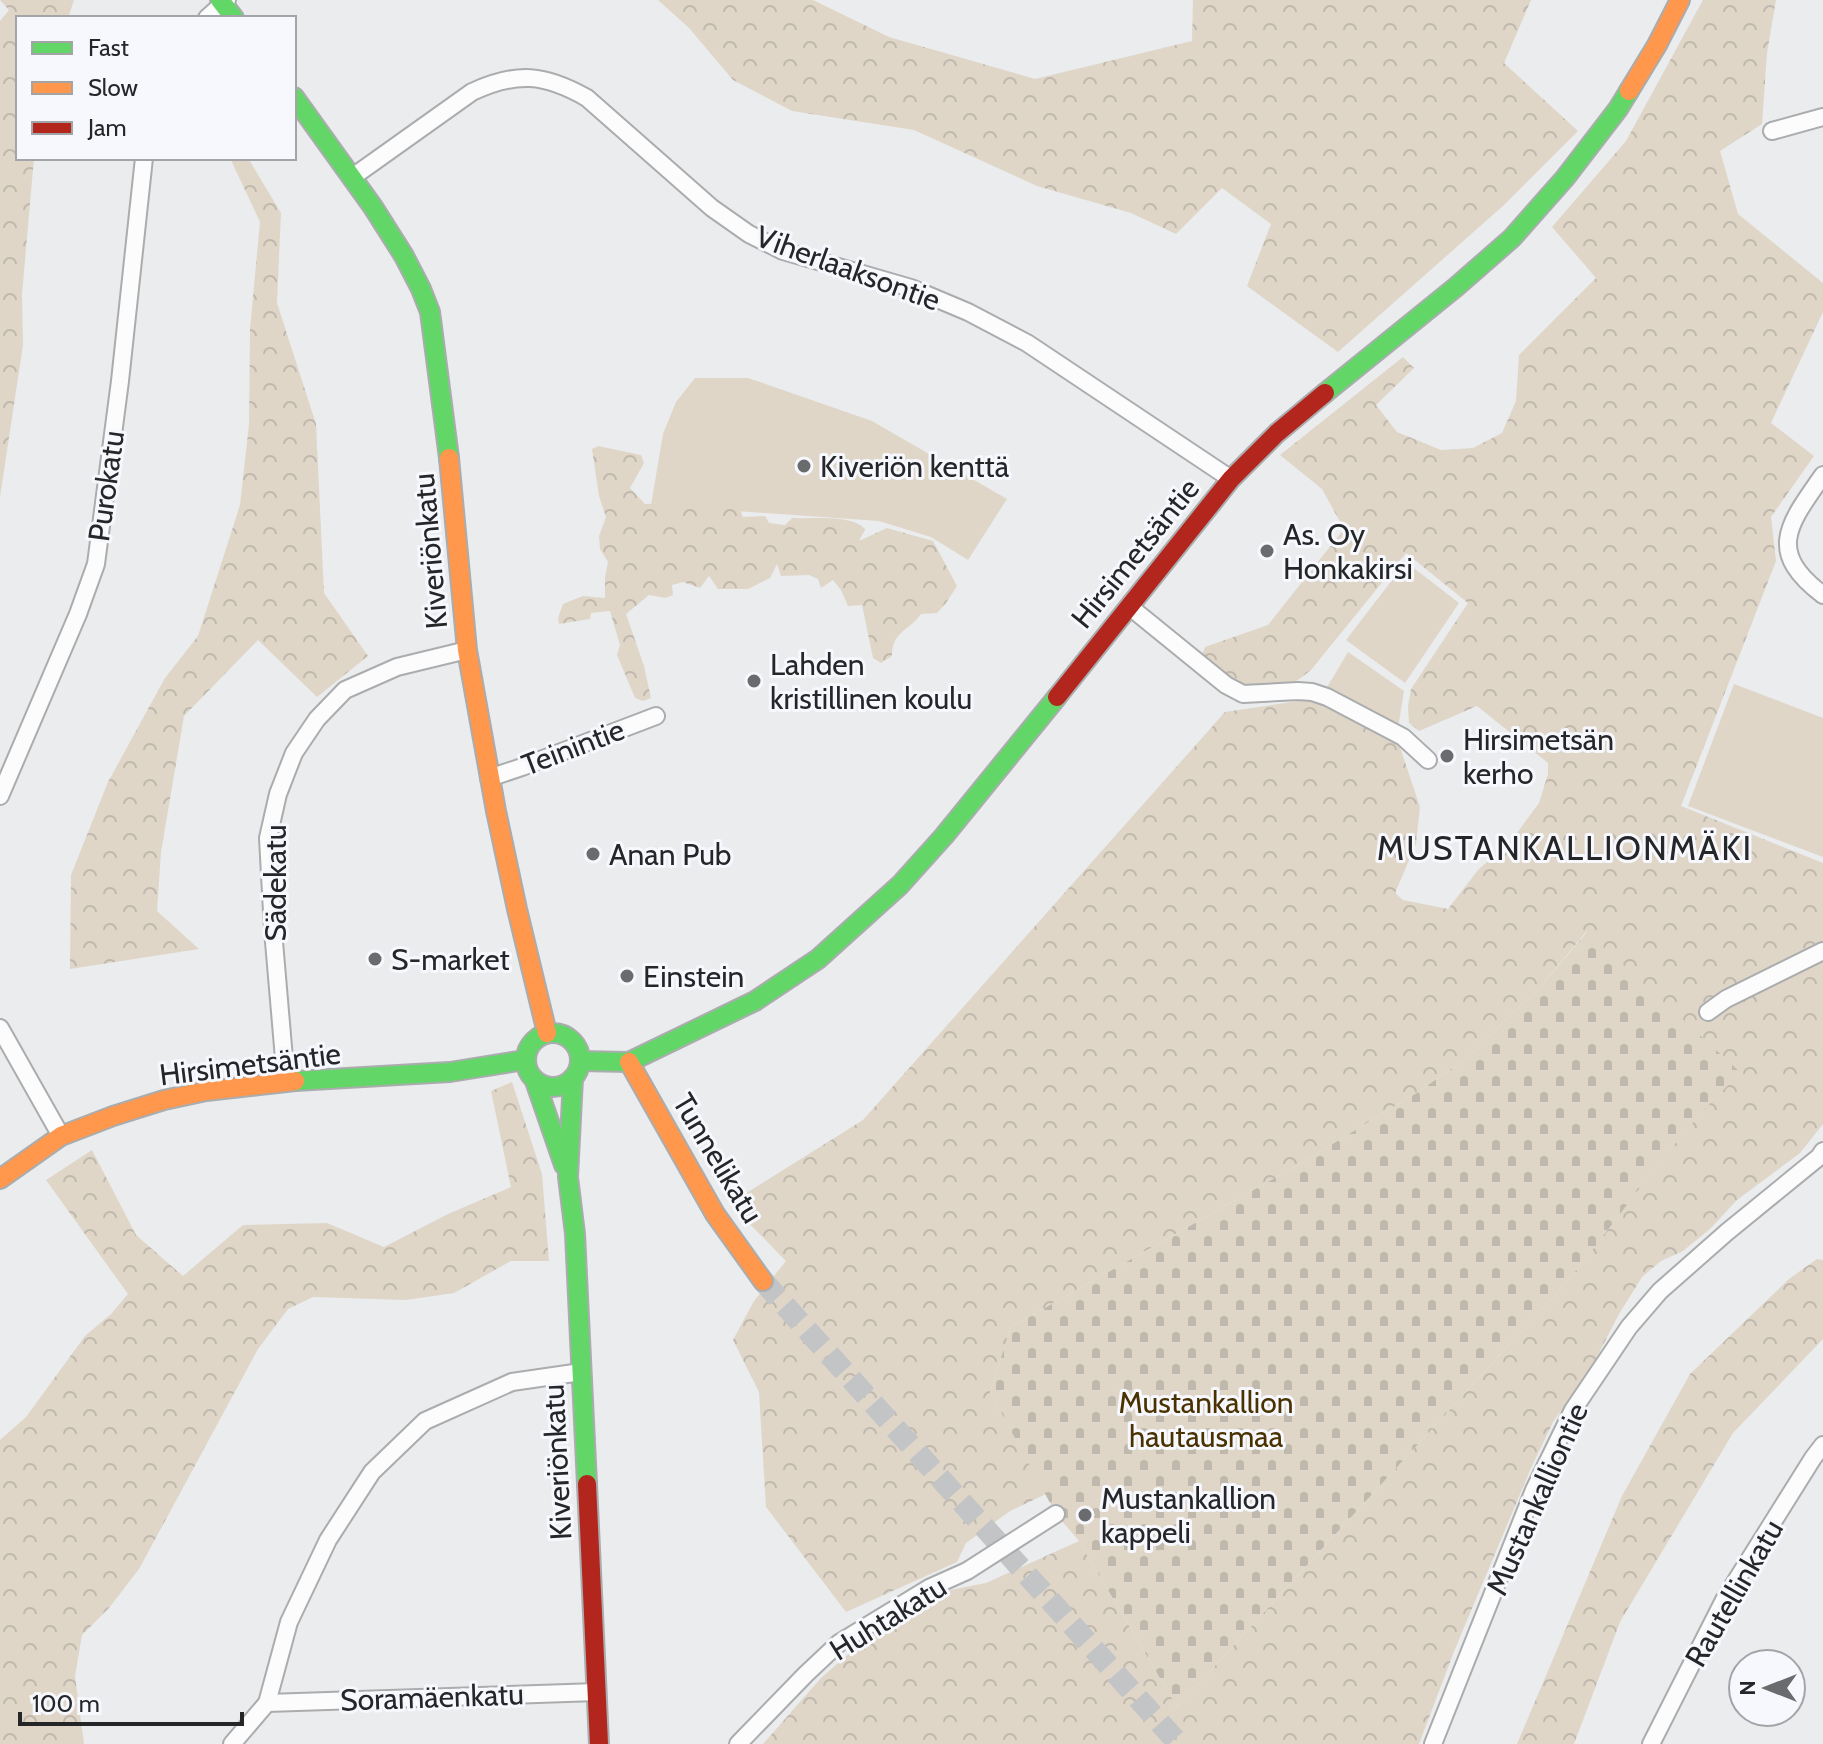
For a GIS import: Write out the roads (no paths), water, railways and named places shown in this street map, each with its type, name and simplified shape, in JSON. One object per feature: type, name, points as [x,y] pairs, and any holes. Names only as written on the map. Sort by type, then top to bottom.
[{"type":"street","name":"Hirsimetsäntie","points":[[577,1070],[629,1062],[755,1001],[818,959],[900,885],[944,836],[1231,479],[1277,433],[1512,238],[1565,178],[1618,109],[1680,0]]},
{"type":"street","name":"Viherlaaksontie","points":[[354,176],[472,92],[492,82],[515,78],[540,79],[565,85],[587,98],[712,208],[749,234],[783,251],[911,288],[968,312],[1027,343],[1231,479]]},
{"type":"street","name":"Kiveriönkatu","points":[[296,100],[354,176],[423,290],[430,312],[449,454],[467,650],[489,778],[547,1033]]},
{"type":"street","points":[[1772,131],[1823,117]]},
{"type":"street","name":"Purokatu","points":[[0,796],[78,614],[96,564],[144,160]]},
{"type":"street","points":[[1823,475],[1795,515],[1787,539],[1789,556],[1797,570],[1823,595]]},
{"type":"street","points":[[1130,607],[1226,685],[1243,694],[1298,691],[1327,697],[1403,737],[1428,760]]},
{"type":"street","name":"Sädekatu","points":[[286,1082],[268,838],[278,794],[294,753],[317,719],[345,690],[397,667],[467,650]]},
{"type":"street","name":"Teinintie","points":[[489,778],[656,716]]},
{"type":"street","points":[[1708,1012],[1726,999],[1823,951]]},
{"type":"street","points":[[0,1028],[61,1136]]},
{"type":"street","points":[[547,1033],[570,1039],[576,1046],[577,1070],[558,1087],[542,1086],[535,1081],[525,1060],[531,1043],[547,1033]]},
{"type":"street","name":"Hirsimetsäntie","points":[[0,1179],[61,1136],[164,1100],[206,1091],[286,1082],[450,1072],[525,1060]]},
{"type":"street","name":"Tunnelikatu","points":[[629,1062],[715,1214],[763,1281]]},
{"type":"street","name":"Kiveriönkatu","points":[[577,1070],[568,1177],[575,1234],[599,1744]]},
{"type":"street","name":"Kiveriönkatu","points":[[535,1081],[568,1177]]},
{"type":"street","name":"Mustankalliontie","points":[[1433,1744],[1534,1490],[1573,1410],[1629,1327],[1660,1291],[1823,1151]]},
{"type":"street","points":[[232,1744],[267,1703],[289,1622],[328,1540],[372,1472],[425,1421],[512,1382],[581,1372]]},
{"type":"street","name":"Rautellinkatu","points":[[1651,1744],[1724,1600],[1823,1445]]},
{"type":"street","name":"Huhtakatu","points":[[738,1744],[839,1643],[929,1588],[967,1571],[1056,1514]]},
{"type":"street","name":"Soramäenkatu","points":[[267,1703],[597,1692]]},
{"type":"tunnel","points":[[763,1281],[1179,1744]]},
{"type":"place","name":"Kiveriön kenttä","points":[[804,466]]},
{"type":"place","name":"As. Oy Honkakirsi","points":[[1267,551]]},
{"type":"place","name":"Lahden kristillinen koulu","points":[[754,681]]},
{"type":"place","name":"Hirsimetsän kerho","points":[[1447,756]]},
{"type":"place","name":"Anan Pub","points":[[593,854]]},
{"type":"place","name":"S-market","points":[[375,959]]},
{"type":"place","name":"Einstein","points":[[627,976]]},
{"type":"place","name":"Mustankallion kappeli","points":[[1085,1515]]},
{"type":"district","name":"MUSTANKALLIONMÄKI","points":[[1565,848]]},
{"type":"park label","name":"Mustankallion hautausmaa","points":[[1206,1419]]}]
